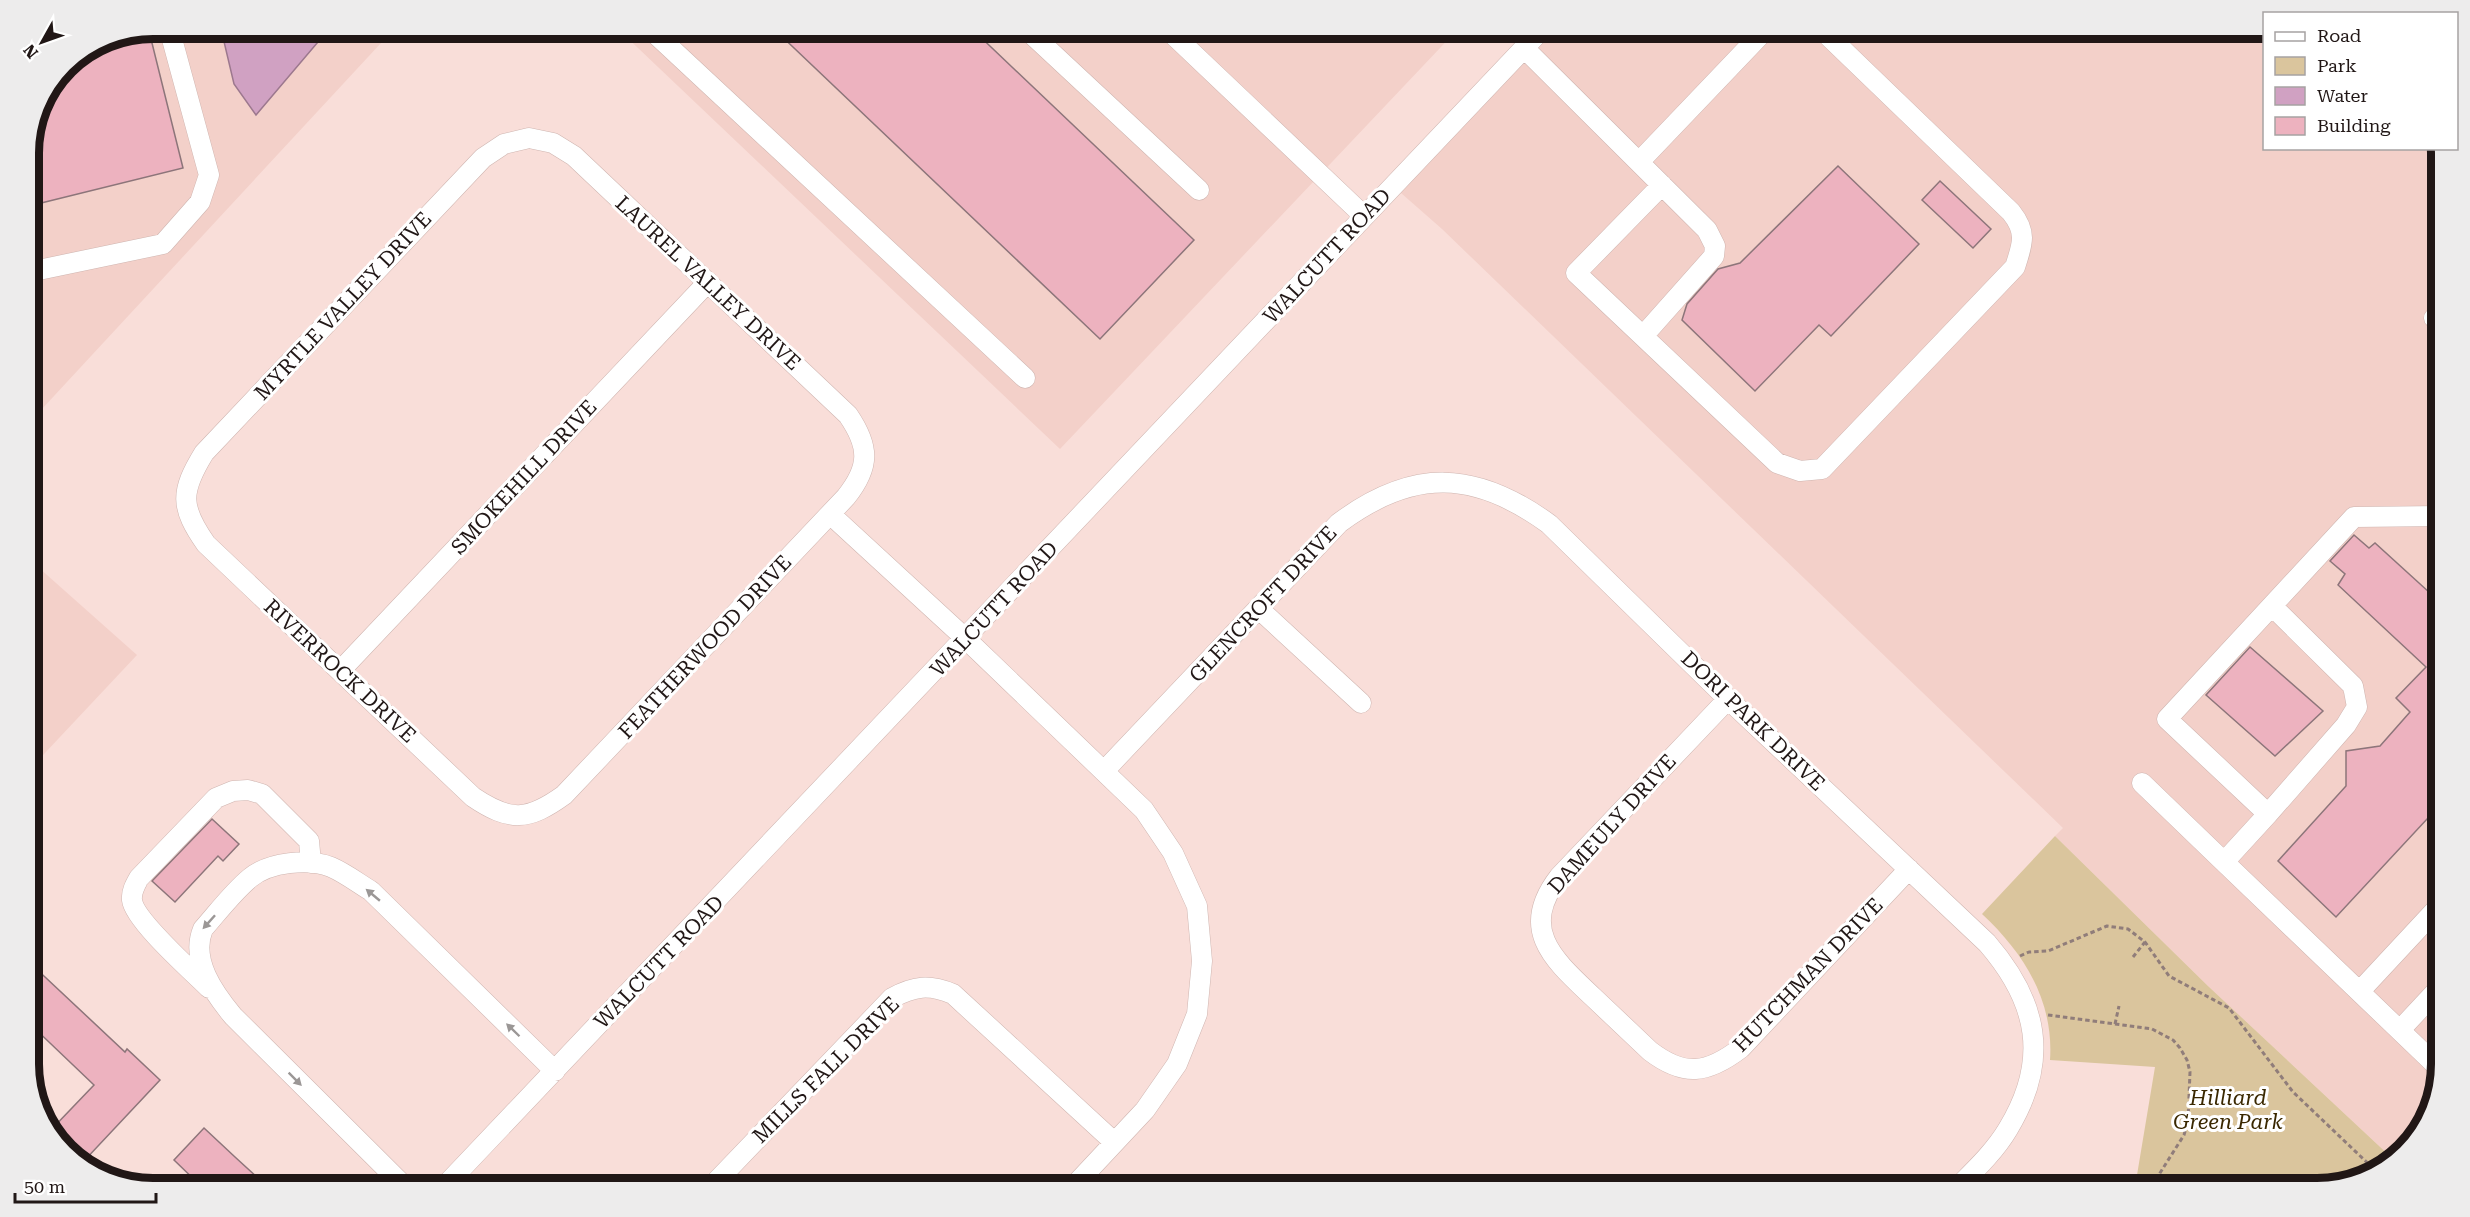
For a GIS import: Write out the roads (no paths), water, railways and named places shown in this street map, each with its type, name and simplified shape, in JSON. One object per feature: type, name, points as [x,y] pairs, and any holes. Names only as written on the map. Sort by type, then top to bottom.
[{"type":"street","points":[[39,270],[164,244],[200,202],[209,175],[172,39]]},
{"type":"street","points":[[661,39],[1025,378]]},
{"type":"street","points":[[1037,39],[1199,190]]},
{"type":"street","points":[[1178,39],[1364,216]]},
{"type":"street","name":"WALCUTT ROAD","points":[[453,1178],[1533,39]]},
{"type":"street","points":[[1639,162],[1756,39]]},
{"type":"street","points":[[1662,184],[1576,273],[1777,463],[1800,471],[1822,469],[2014,267],[2022,247],[2022,226],[2011,212],[1831,39]]},
{"type":"street","points":[[1524,48],[1707,230],[1714,246],[1714,256],[1643,336]]},
{"type":"street","name":"LAUREL VALLEY DRIVE","points":[[529,138],[553,143],[574,156],[848,415],[861,434],[864,453]]},
{"type":"street","name":"MYRTLE VALLEY DRIVE","points":[[185,500],[190,475],[204,453],[483,158],[504,144],[529,138]]},
{"type":"street","name":"SMOKEHILL DRIVE","points":[[340,671],[708,282]]},
{"type":"street","name":"FEATHERWOOD DRIVE","points":[[519,816],[543,810],[564,795],[855,486],[862,473],[864,453]]},
{"type":"street","name":"GLENCROFT DRIVE","points":[[1104,771],[1339,523],[1363,506],[1390,492],[1418,485],[1448,482]]},
{"type":"street","name":"DORI PARK DRIVE","points":[[1448,482],[1474,485],[1502,495],[1526,507],[1549,524],[1728,699],[1992,949],[2021,990],[2026,1004],[2034,1047],[2032,1071],[2022,1104],[2008,1130],[1992,1152],[1967,1178]]},
{"type":"street","name":"RIVERROCK DRIVE","points":[[185,500],[192,524],[206,544],[473,797],[494,812],[519,816]]},
{"type":"street","points":[[830,514],[966,639],[1144,810],[1173,853],[1197,906],[1202,961],[1197,1014],[1177,1064],[1145,1110],[1081,1178]]},
{"type":"street","points":[[2268,814],[2167,719],[2354,517],[2431,516]]},
{"type":"street","points":[[2224,862],[2346,725],[2357,707],[2353,686],[2272,606]]},
{"type":"street","points":[[1259,609],[1361,703]]},
{"type":"street","name":"DAMEULY DRIVE","points":[[1699,1069],[1673,1066],[1650,1051],[1556,962],[1542,934],[1540,922],[1549,890],[1559,878],[1728,699]]},
{"type":"street","points":[[2142,783],[2431,1060]]},
{"type":"street","points":[[311,863],[309,841],[262,794],[248,790],[232,791],[216,798],[139,878],[134,888],[132,902],[140,918],[217,996],[256,1040],[396,1178]]},
{"type":"street","points":[[217,996],[206,977],[199,938],[202,929],[251,877],[267,869],[290,864],[311,863],[329,866],[371,891],[555,1071]]},
{"type":"street","name":"HUTCHMAN DRIVE","points":[[1699,1069],[1722,1063],[1741,1048],[1909,869]]},
{"type":"street","points":[[2360,991],[2431,915]]},
{"type":"street","name":"MILLS FALL DRIVE","points":[[720,1178],[891,998],[919,986],[936,987],[953,994],[1114,1142]]},
{"type":"street","points":[[2400,1030],[2431,998]]},
{"type":"water","points":[[224,39],[321,39],[256,115],[234,84]]},
{"type":"park label","name":"Hilliard Green Park","points":[[2228,1110]]}]
